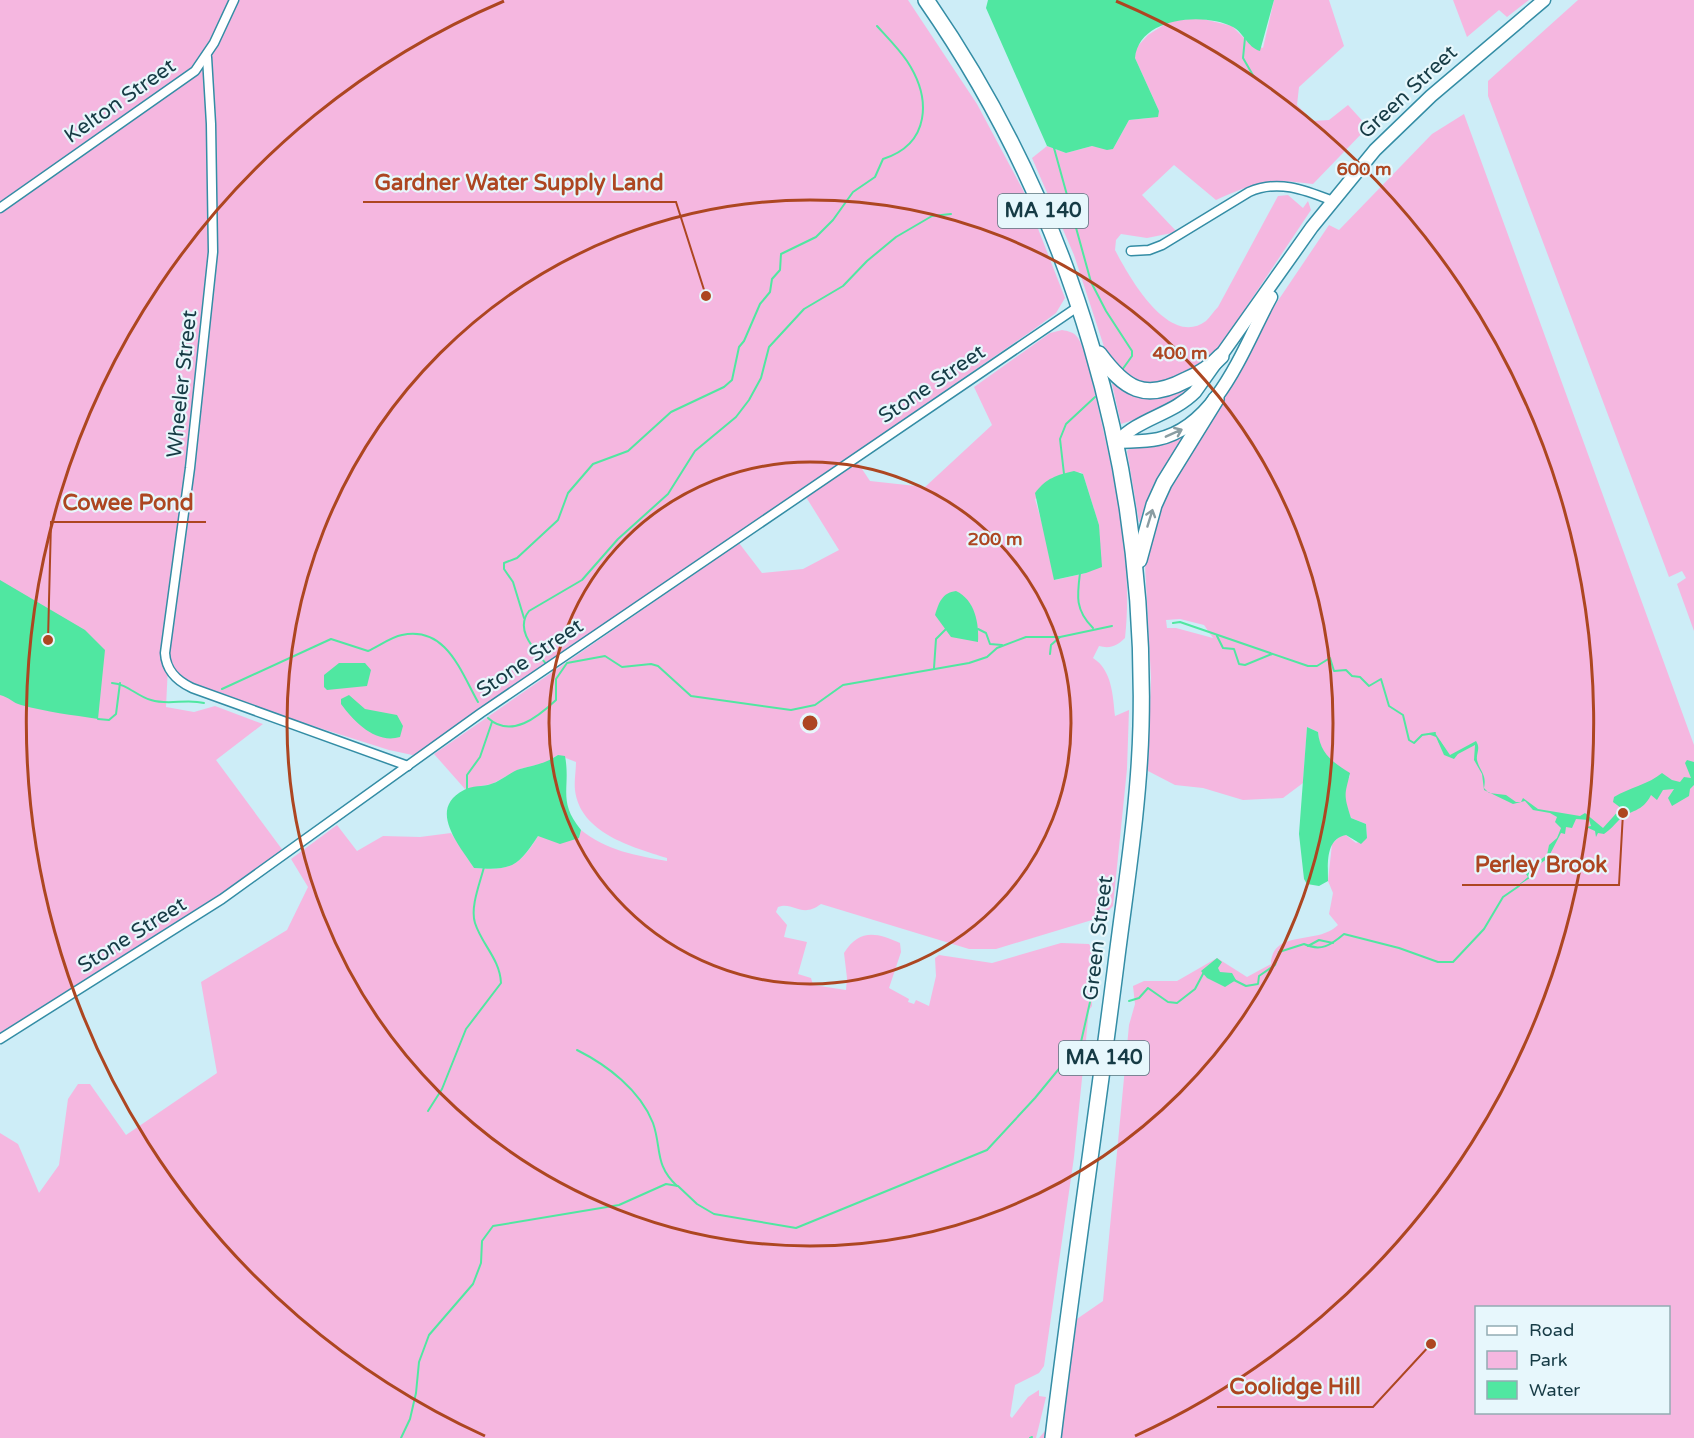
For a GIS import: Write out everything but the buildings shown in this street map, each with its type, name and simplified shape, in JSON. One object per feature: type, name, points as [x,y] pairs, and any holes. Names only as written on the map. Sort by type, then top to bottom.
[{"type":"highway","name":"MA 140","points":[[926,0],[977,80],[1016,150],[1049,225],[1080,305],[1117,442]]},
{"type":"highway","points":[[1092,344],[1121,380],[1144,391],[1162,390],[1181,383],[1204,371],[1221,356]]},
{"type":"highway","points":[[1137,575],[1148,526],[1161,490],[1216,399]]},
{"type":"highway","name":"Green Street","points":[[1053,1438],[1137,804],[1142,685],[1137,575],[1117,442]]},
{"type":"street","name":"Kelton Street","points":[[0,208],[192,74],[207,57],[234,0]]},
{"type":"street","name":"Green Street","points":[[1117,442],[1134,426],[1186,401],[1205,381],[1312,227],[1393,131],[1544,0]]},
{"type":"street","name":"Wheeler Street","points":[[207,57],[211,124],[213,252],[205,346],[176,585],[165,654],[166,663],[176,679],[192,688],[408,766]]},
{"type":"street","points":[[1131,251],[1149,250],[1162,245],[1249,192],[1262,187],[1293,187],[1332,201]]},
{"type":"street","name":"Green Street","points":[[1117,442],[1157,440],[1176,433],[1202,416],[1216,399],[1312,227]]},
{"type":"street","name":"Stone Street","points":[[0,1039],[222,899],[510,693],[1080,305]]},
{"type":"green space","points":[[0,0],[908,0],[977,104],[1023,190],[1065,298],[1056,313],[1033,330],[417,756],[389,750],[190,687],[168,666],[166,707],[194,712],[215,706],[263,724],[216,760],[284,852],[0,1043]]},
{"type":"green space","points":[[1274,0],[1329,0],[1344,46],[1299,87],[1297,105],[1313,121],[1329,120],[1348,105],[1368,127],[1313,184],[1285,181],[1263,183],[1216,200],[1174,165],[1142,195],[1177,232],[1147,238],[1121,234],[1116,240],[1115,250],[1140,291],[1164,317],[1178,325],[1192,327],[1206,321],[1218,307],[1278,196],[1288,195],[1303,208],[1308,201],[1311,210],[1219,348],[1191,372],[1159,384],[1129,380],[1109,362],[1074,255],[1032,158],[1047,146],[1066,153],[1092,146],[1113,149],[1129,120],[1149,118],[1159,111],[1135,58],[1136,48],[1148,35],[1170,21],[1199,18],[1232,26],[1247,41],[1263,48]]},
{"type":"green space","points":[[1453,0],[1529,0],[1507,17],[1499,10],[1467,37]]},
{"type":"green space","points":[[1578,0],[1694,0],[1694,631],[1677,584],[1686,578],[1682,571],[1669,577],[1488,96],[1488,81]]},
{"type":"green space","points":[[1464,114],[1694,745],[1694,1438],[1039,1438],[1045,1431],[1058,1332],[1103,1301],[1129,1025],[1135,1004],[1133,986],[1144,981],[1177,981],[1217,958],[1247,977],[1271,964],[1279,946],[1288,941],[1329,931],[1338,925],[1329,914],[1333,893],[1328,881],[1332,844],[1340,836],[1346,835],[1356,843],[1367,838],[1366,824],[1351,818],[1346,802],[1345,786],[1350,776],[1326,756],[1321,747],[1318,732],[1307,727],[1303,783],[1283,798],[1243,800],[1203,788],[1175,785],[1148,771],[1151,678],[1145,565],[1157,510],[1269,314],[1329,225],[1339,230],[1432,134]],"holes":[[[1180,619],[1204,625],[1213,638],[1176,628],[1167,628],[1166,620]]]},
{"type":"green space","points":[[1062,330],[1073,333],[1084,351],[1109,454],[1124,546],[1127,577],[1125,638],[1113,646],[1099,646],[1093,658],[1108,676],[1115,716],[1129,710],[1127,769],[1113,906],[1102,917],[996,949],[969,949],[821,904],[808,910],[789,906],[778,907],[776,912],[787,925],[784,937],[807,942],[798,974],[811,978],[813,985],[846,990],[844,953],[862,936],[876,935],[900,943],[901,952],[889,988],[909,999],[908,1002],[914,1004],[916,1000],[929,1006],[936,976],[935,958],[939,955],[992,963],[1061,943],[1089,944],[1092,949],[1092,1006],[1089,1010],[1074,1157],[1044,1366],[1039,1373],[1015,1385],[1010,1416],[1012,1418],[1028,1397],[1039,1390],[1039,1396],[1046,1397],[1036,1438],[0,1438],[0,1133],[18,1144],[39,1193],[59,1165],[68,1099],[78,1084],[90,1084],[126,1135],[217,1073],[201,982],[287,930],[308,887],[291,859],[337,825],[357,851],[383,836],[420,837],[451,833],[474,868],[505,867],[519,860],[538,836],[579,838],[581,830],[600,843],[611,847],[667,861],[667,858],[624,843],[597,828],[579,805],[575,790],[576,762],[558,755],[548,762],[520,769],[492,784],[465,789],[434,754],[739,543],[762,573],[803,569],[839,550],[806,497],[858,463],[870,481],[925,487],[992,425],[974,387],[1050,333]],"holes":[[[1080,472],[1083,474],[1099,525],[1086,573],[1055,580],[1048,544],[1035,499]]]},
{"type":"green space","points":[[1115,381],[1122,387],[1195,381],[1194,389],[1157,412],[1121,424],[1112,384]]},
{"type":"green space","points":[[1187,432],[1142,522],[1139,522],[1127,451],[1130,448],[1156,444]]},
{"type":"water","points":[[988,0],[1274,0],[1260,51],[1233,27],[1221,22],[1190,19],[1160,26],[1148,34],[1139,44],[1135,58],[1159,111],[1158,117],[1129,120],[1113,149],[1107,150],[1092,146],[1066,153],[1047,146],[986,8]]},
{"type":"water","points":[[1074,471],[1083,474],[1099,525],[1102,567],[1054,580],[1035,493],[1052,478]]},
{"type":"water","points":[[0,580],[85,630],[105,650],[98,719],[18,704],[0,695]]},
{"type":"water","points":[[956,591],[972,606],[978,627],[978,642],[951,637],[935,615],[942,599],[947,594]]},
{"type":"water","points":[[339,663],[365,663],[371,670],[367,686],[327,690],[324,687],[324,675]]},
{"type":"water","points":[[349,695],[365,709],[397,715],[403,726],[400,737],[374,735],[359,725],[341,704],[341,699]]},
{"type":"water","points":[[1307,727],[1318,732],[1324,751],[1350,773],[1346,794],[1351,818],[1366,824],[1367,838],[1361,844],[1346,835],[1334,841],[1329,853],[1328,881],[1319,886],[1307,884],[1304,879],[1299,834]]},
{"type":"water","points":[[1435,733],[1450,755],[1476,741],[1477,760],[1484,776],[1484,788],[1488,792],[1484,790],[1482,774],[1474,760],[1475,745],[1458,754],[1454,759],[1444,755],[1436,737],[1428,734]]},
{"type":"water","points":[[558,755],[565,756],[567,802],[569,811],[581,830],[579,838],[560,844],[538,836],[519,861],[512,865],[497,869],[474,868],[450,828],[447,817],[448,807],[453,798],[467,788],[491,784],[516,770],[544,762]]},
{"type":"water","points":[[1687,760],[1694,762],[1694,785],[1690,789],[1689,796],[1672,806],[1668,798],[1674,789],[1663,790],[1657,800],[1651,795],[1644,805],[1623,817],[1604,834],[1598,833],[1596,837],[1595,831],[1586,827],[1591,826],[1589,820],[1576,819],[1572,828],[1566,827],[1565,834],[1561,833],[1548,858],[1529,872],[1530,878],[1516,887],[1528,877],[1526,874],[1529,868],[1547,855],[1549,845],[1557,838],[1561,828],[1555,822],[1557,817],[1550,813],[1533,810],[1525,801],[1521,802],[1523,798],[1538,809],[1580,816],[1585,813],[1603,828],[1621,808],[1613,802],[1614,797],[1662,773],[1680,782],[1684,777],[1691,778],[1685,763]]},
{"type":"water","points":[[1491,793],[1506,795],[1516,802],[1521,802],[1513,804]]},
{"type":"water","points":[[1217,958],[1222,962],[1218,968],[1220,972],[1232,973],[1236,980],[1225,987],[1207,978],[1201,971]]},
{"type":"waterway","points":[[524,618],[513,582],[504,569],[504,563],[517,558],[558,520],[568,493],[593,464],[628,451],[671,412],[724,387],[732,380],[739,347],[744,341],[760,304],[770,292],[772,279],[780,270],[781,254],[816,237],[833,220],[853,192],[875,177],[883,159],[899,152],[910,143],[918,131],[923,105],[915,76],[904,57],[877,26]]},
{"type":"waterway","points":[[1245,38],[1243,58],[1254,77]]},
{"type":"waterway","points":[[1054,148],[1091,282],[1106,311],[1132,351],[1132,356],[1122,370]]},
{"type":"waterway","points":[[547,665],[532,646],[525,632],[525,618],[529,611],[582,580],[618,539],[668,494],[695,451],[736,417],[749,400],[761,378],[769,347],[804,309],[843,286],[867,261],[896,237],[932,216],[951,214]]},
{"type":"waterway","points":[[1064,474],[1060,439],[1066,424],[1095,397]]},
{"type":"waterway","points":[[1080,573],[1078,589],[1080,609],[1093,628]]},
{"type":"waterway","points":[[1173,623],[1180,622],[1308,666],[1317,666],[1330,658],[1334,671],[1346,670],[1352,676],[1360,677],[1369,686],[1381,679],[1389,706],[1403,715],[1409,740],[1414,743],[1422,735],[1435,733]]},
{"type":"waterway","points":[[488,718],[497,724],[506,726],[515,726],[533,719],[556,700],[556,679],[567,663],[605,656],[622,667],[651,664],[658,666],[691,696],[791,710],[815,705],[843,685],[969,663],[987,657],[997,648],[1026,637],[1060,637],[1112,626]]},
{"type":"waterway","points":[[934,668],[936,639],[947,628]]},
{"type":"waterway","points":[[978,629],[986,633],[990,644],[1002,645]]},
{"type":"waterway","points":[[222,689],[331,639],[368,651],[398,636],[417,634],[430,637],[450,653],[478,702]]},
{"type":"waterway","points":[[1217,636],[1223,648],[1234,649],[1239,664],[1245,665],[1272,654]]},
{"type":"waterway","points":[[1050,654],[1051,645],[1060,637]]},
{"type":"waterway","points":[[112,683],[158,702],[204,703]]},
{"type":"waterway","points":[[98,719],[109,720],[116,714],[120,683]]},
{"type":"waterway","points":[[467,791],[467,775],[480,757],[492,722]]},
{"type":"waterway","points":[[1439,741],[1447,754]]},
{"type":"waterway","points":[[428,1111],[442,1089],[466,1029],[501,983],[498,967],[478,931],[474,917],[476,895],[484,867]]},
{"type":"waterway","points":[[1234,980],[1246,986],[1258,984],[1259,976],[1275,965],[1279,952],[1304,944],[1316,947],[1326,946],[1344,934],[1399,948],[1438,962],[1453,962],[1484,929],[1503,897],[1519,886]]},
{"type":"waterway","points":[[1308,946],[1319,940],[1333,943]]},
{"type":"waterway","points":[[1129,1001],[1139,998],[1148,988],[1168,1002],[1177,1003],[1195,989],[1204,972]]},
{"type":"waterway","points":[[401,1438],[410,1419],[416,1393],[419,1362],[429,1335],[473,1284],[481,1263],[482,1241],[493,1226],[619,1205],[666,1184],[678,1186],[697,1204],[714,1214],[796,1228],[987,1150],[1035,1098],[1081,1042],[1090,1002]]},
{"type":"waterway","points":[[577,1050],[611,1071],[640,1100],[653,1123],[665,1171],[677,1186]]},
{"type":"place","name":"Gardner Water Supply Land","points":[[706,296]]},
{"type":"place","name":"Cowee Pond","points":[[48,640]]},
{"type":"place","name":"Perley Brook","points":[[1623,813]]},
{"type":"place","name":"Coolidge Hill","points":[[1431,1344]]}]
